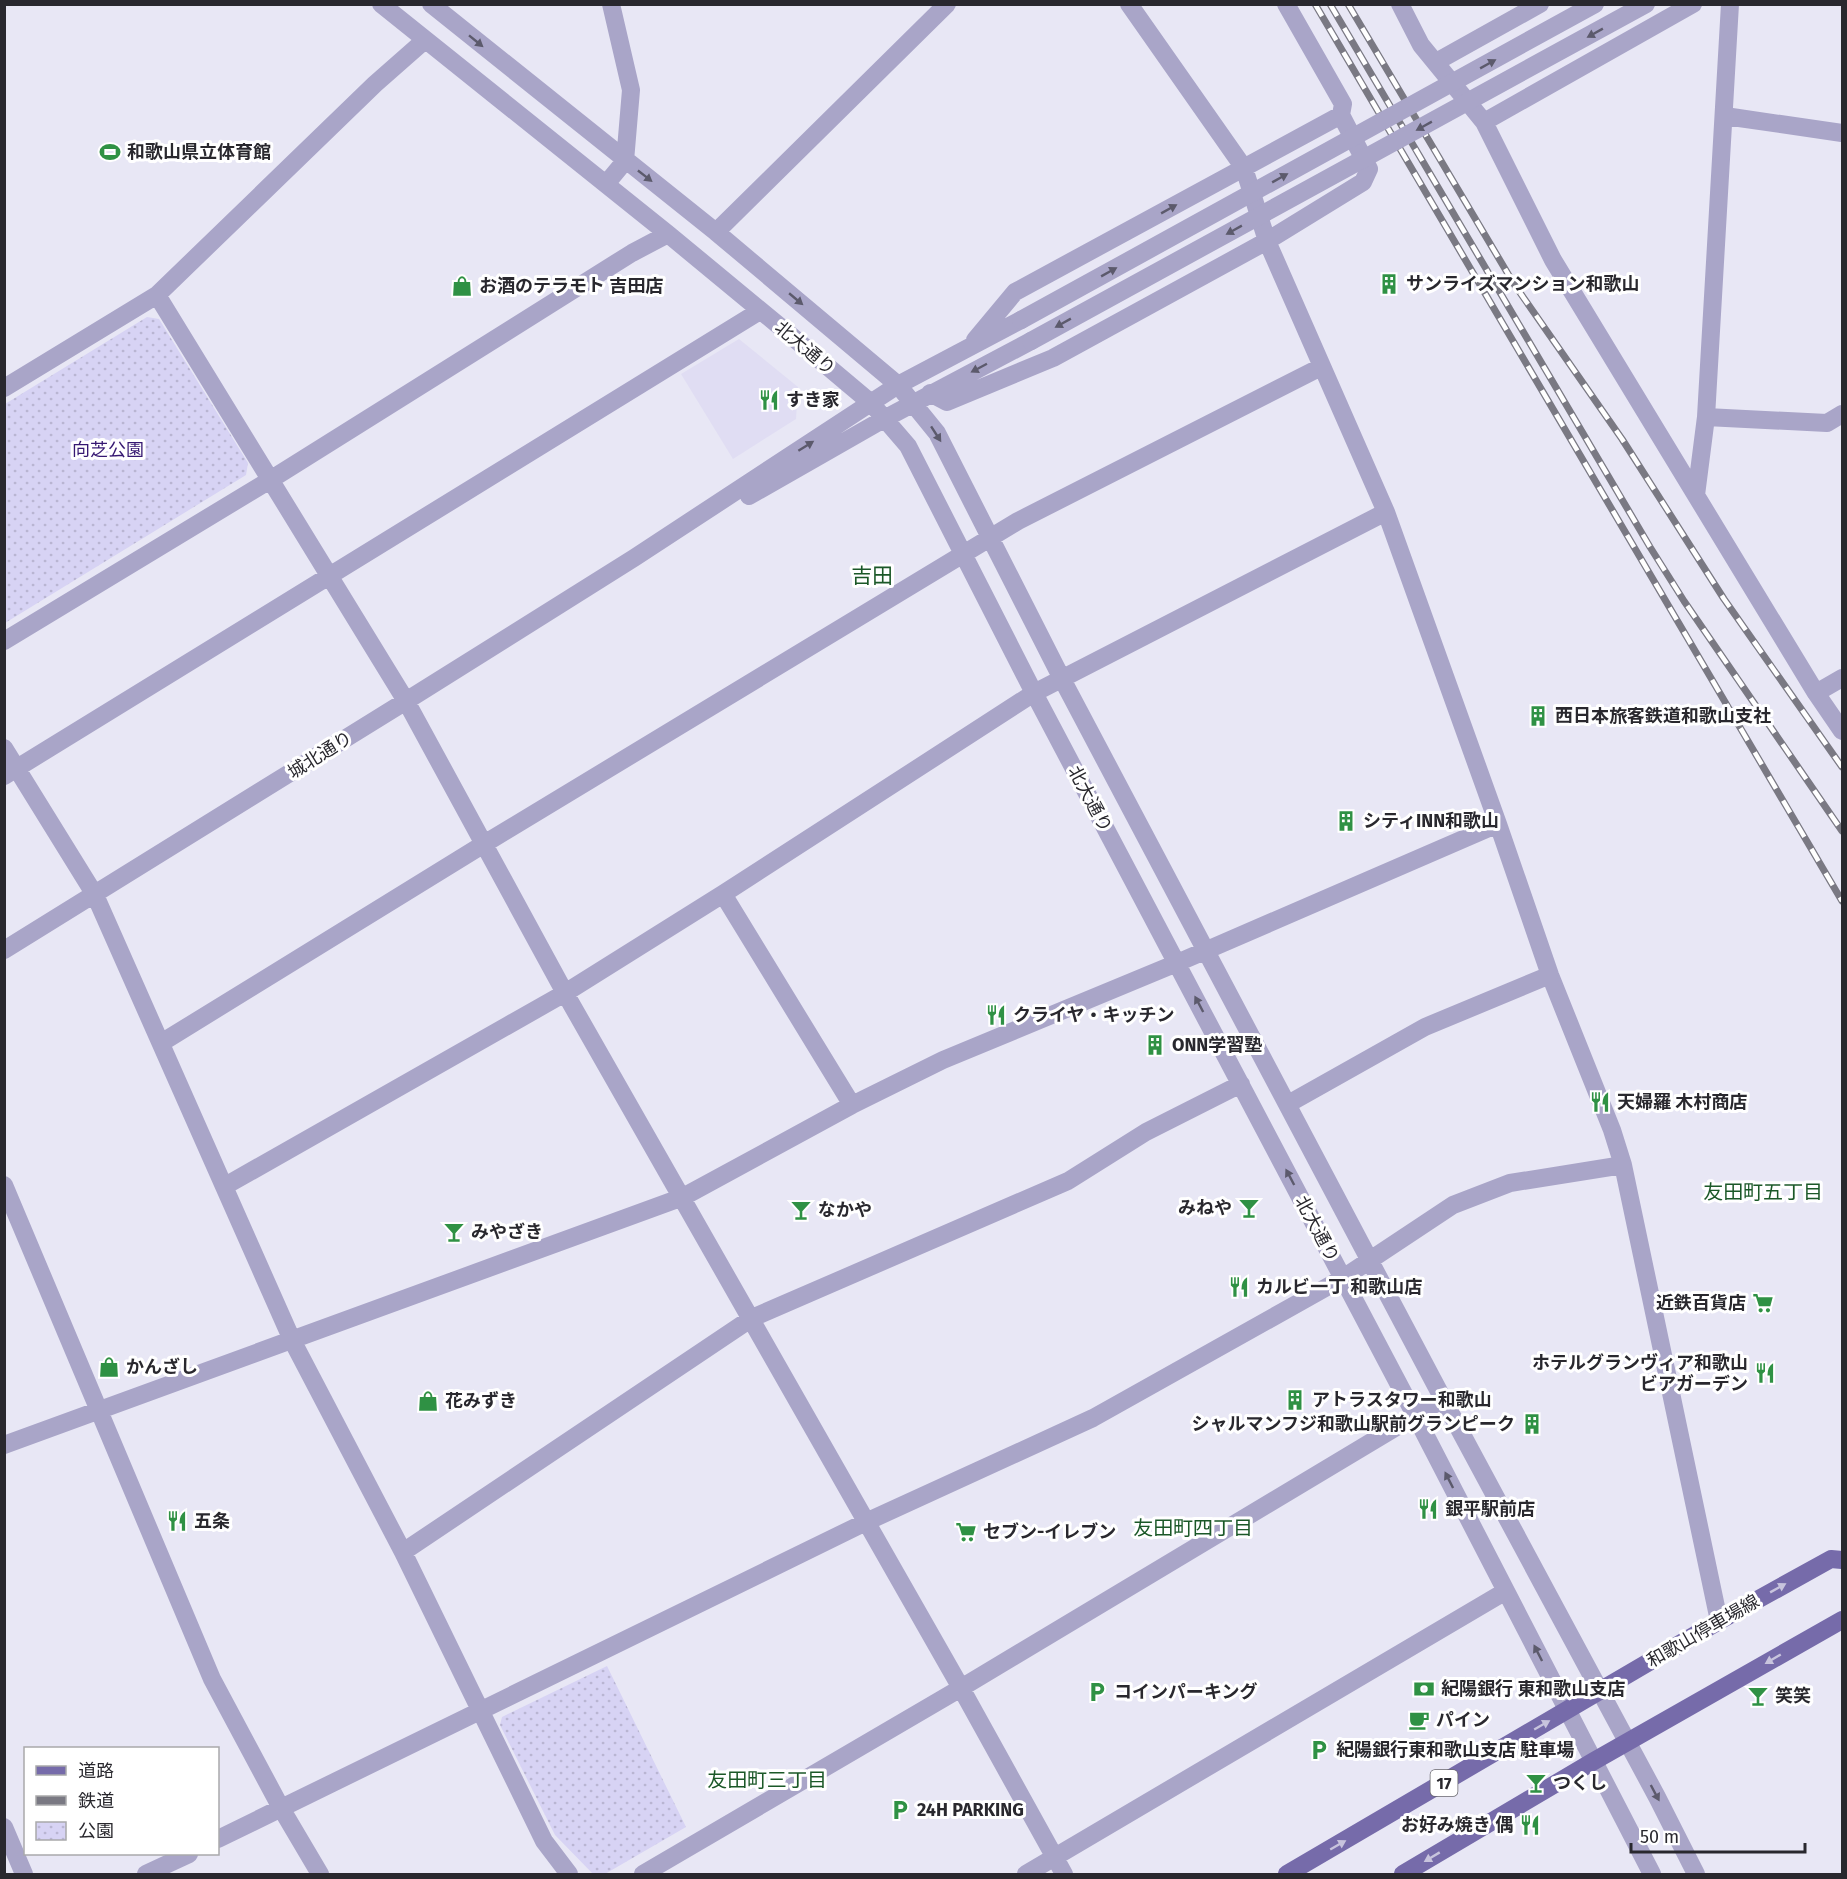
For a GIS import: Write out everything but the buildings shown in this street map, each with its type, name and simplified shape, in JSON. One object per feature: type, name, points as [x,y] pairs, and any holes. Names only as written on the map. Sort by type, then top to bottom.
[{"type":"main road","name":"和歌山停車場線","points":[[1287,1875],[1719,1621],[1831,1559],[1842,1560]]},
{"type":"main road","points":[[1403,1875],[1594,1761],[1842,1620]]},
{"type":"street","name":"北大通り","points":[[381,4],[668,234],[871,403],[908,446],[1034,693],[1415,1415],[1652,1875]]},
{"type":"street","name":"北大通り","points":[[431,4],[716,232],[898,385],[937,433],[1061,677],[1696,1875]]},
{"type":"street","points":[[606,184],[625,161],[631,90],[611,4]]},
{"type":"street","points":[[716,232],[947,4]]},
{"type":"street","points":[[1129,4],[1244,168],[1267,241],[1386,512],[1550,975],[1612,1130],[1623,1165],[1719,1621]]},
{"type":"street","points":[[930,393],[947,402],[1053,358],[1267,241],[1363,182],[1369,168],[1341,116],[1343,104],[1286,4]]},
{"type":"street","points":[[1400,4],[1421,45],[1484,122],[1553,260],[1816,693],[1842,731]]},
{"type":"street","points":[[1436,62],[1540,4]]},
{"type":"street","points":[[634,558],[898,385],[1021,320],[1595,4]]},
{"type":"street","points":[[634,558],[713,517],[930,393],[1031,341],[1646,4]]},
{"type":"street","points":[[1484,122],[1693,4]]},
{"type":"street","points":[[1696,495],[1706,417],[1731,4]]},
{"type":"street","points":[[4,388],[157,296],[375,84],[425,40]]},
{"type":"street","points":[[968,348],[1015,292],[1341,116]]},
{"type":"street","points":[[1725,116],[1842,133]]},
{"type":"street","points":[[4,641],[270,480],[632,253],[668,234]]},
{"type":"street","points":[[157,296],[406,701],[565,993],[752,1318],[1064,1875]]},
{"type":"street","points":[[11,772],[760,311]]},
{"type":"street","points":[[161,1043],[484,844],[1018,521],[1321,367]]},
{"type":"street","points":[[1706,417],[1827,423],[1842,414]]},
{"type":"street","points":[[225,1186],[565,993],[1061,677],[1386,512]]},
{"type":"street","name":"城北通り","points":[[4,950],[634,558]]},
{"type":"street","points":[[1816,693],[1842,678]]},
{"type":"street","points":[[4,748],[11,772],[95,895],[292,1340],[404,1552],[544,1841],[569,1875]]},
{"type":"street","points":[[4,1445],[683,1197],[852,1105],[943,1060],[1177,963],[1498,824]]},
{"type":"street","points":[[723,894],[852,1105]]},
{"type":"street","points":[[1288,1104],[1425,1027],[1550,975]]},
{"type":"street","points":[[404,1552],[752,1318],[1068,1181],[1146,1132],[1241,1084]]},
{"type":"street","points":[[219,1839],[866,1522],[1094,1418],[1371,1262],[1453,1205],[1510,1183],[1623,1165]]},
{"type":"street","points":[[4,1185],[212,1679],[281,1808],[320,1875]]},
{"type":"street","points":[[643,1875],[961,1688],[1443,1399]]},
{"type":"street","points":[[1026,1875],[1506,1591]]},
{"type":"street","points":[[4,1827],[24,1875]]},
{"type":"street","points":[[146,1875],[187,1855]]},
{"type":"shaded area","points":[[739,339],[798,387],[796,419],[733,459],[681,374]]},
{"type":"green space","name":"向芝公園","points":[[147,317],[159,319],[248,463],[246,475],[5,623],[5,404]]},
{"type":"green space","points":[[607,1666],[686,1827],[605,1874],[593,1874],[555,1835],[500,1725],[502,1717]]},
{"type":"railway","points":[[1315,4],[1842,901]]},
{"type":"railway","points":[[1330,4],[1650,547],[1684,601],[1842,831]]},
{"type":"railway","points":[[1348,4],[1514,284],[1622,439],[1724,599],[1842,767]]},
{"type":"place","name":"和歌山県立体育館","points":[[110,152]]},
{"type":"place","name":"サンライズマンション和歌山","points":[[1389,284]]},
{"type":"place","name":"お酒のテラモト 吉田店","points":[[462,286]]},
{"type":"place","name":"すき家","points":[[769,400]]},
{"type":"place","name":"西日本旅客鉄道和歌山支社","points":[[1538,716]]},
{"type":"place","name":"シティINN和歌山","points":[[1346,821]]},
{"type":"place","name":"クライヤ・キッチン","points":[[996,1015]]},
{"type":"place","name":"ONN学習塾","points":[[1155,1045]]},
{"type":"place","name":"天婦羅 木村商店","points":[[1600,1102]]},
{"type":"place","name":"みねや","points":[[1249,1208]]},
{"type":"place","name":"なかや","points":[[801,1210]]},
{"type":"place","name":"みやざき","points":[[454,1232]]},
{"type":"place","name":"カルビ一丁 和歌山店","points":[[1239,1287]]},
{"type":"place","name":"近鉄百貨店","points":[[1763,1303]]},
{"type":"place","name":"かんざし","points":[[109,1367]]},
{"type":"place","name":"ホテルグランヴィア和歌山 ビアガーデン","points":[[1765,1373]]},
{"type":"place","name":"アトラスタワー和歌山","points":[[1295,1400]]},
{"type":"place","name":"花みずき","points":[[428,1401]]},
{"type":"place","name":"シャルマンフジ和歌山駅前グランピーク","points":[[1532,1424]]},
{"type":"place","name":"銀平駅前店","points":[[1428,1509]]},
{"type":"place","name":"五条","points":[[177,1521]]},
{"type":"place","name":"セブン-イレブン","points":[[966,1532]]},
{"type":"place","name":"紀陽銀行 東和歌山支店","points":[[1424,1689]]},
{"type":"place","name":"コインパーキング","points":[[1097,1692]]},
{"type":"place","name":"笑笑","points":[[1758,1696]]},
{"type":"place","name":"パイン","points":[[1419,1720]]},
{"type":"place","name":"紀陽銀行東和歌山支店 駐車場","points":[[1319,1750]]},
{"type":"place","name":"つくし","points":[[1536,1783]]},
{"type":"place","name":"24H PARKING","points":[[900,1810]]},
{"type":"place","name":"お好み焼き 偶","points":[[1530,1825]]},
{"type":"district","name":"吉田","points":[[872,576]]},
{"type":"district","name":"友田町五丁目","points":[[1763,1192]]},
{"type":"district","name":"友田町四丁目","points":[[1193,1528]]},
{"type":"district","name":"友田町三丁目","points":[[767,1780]]}]
